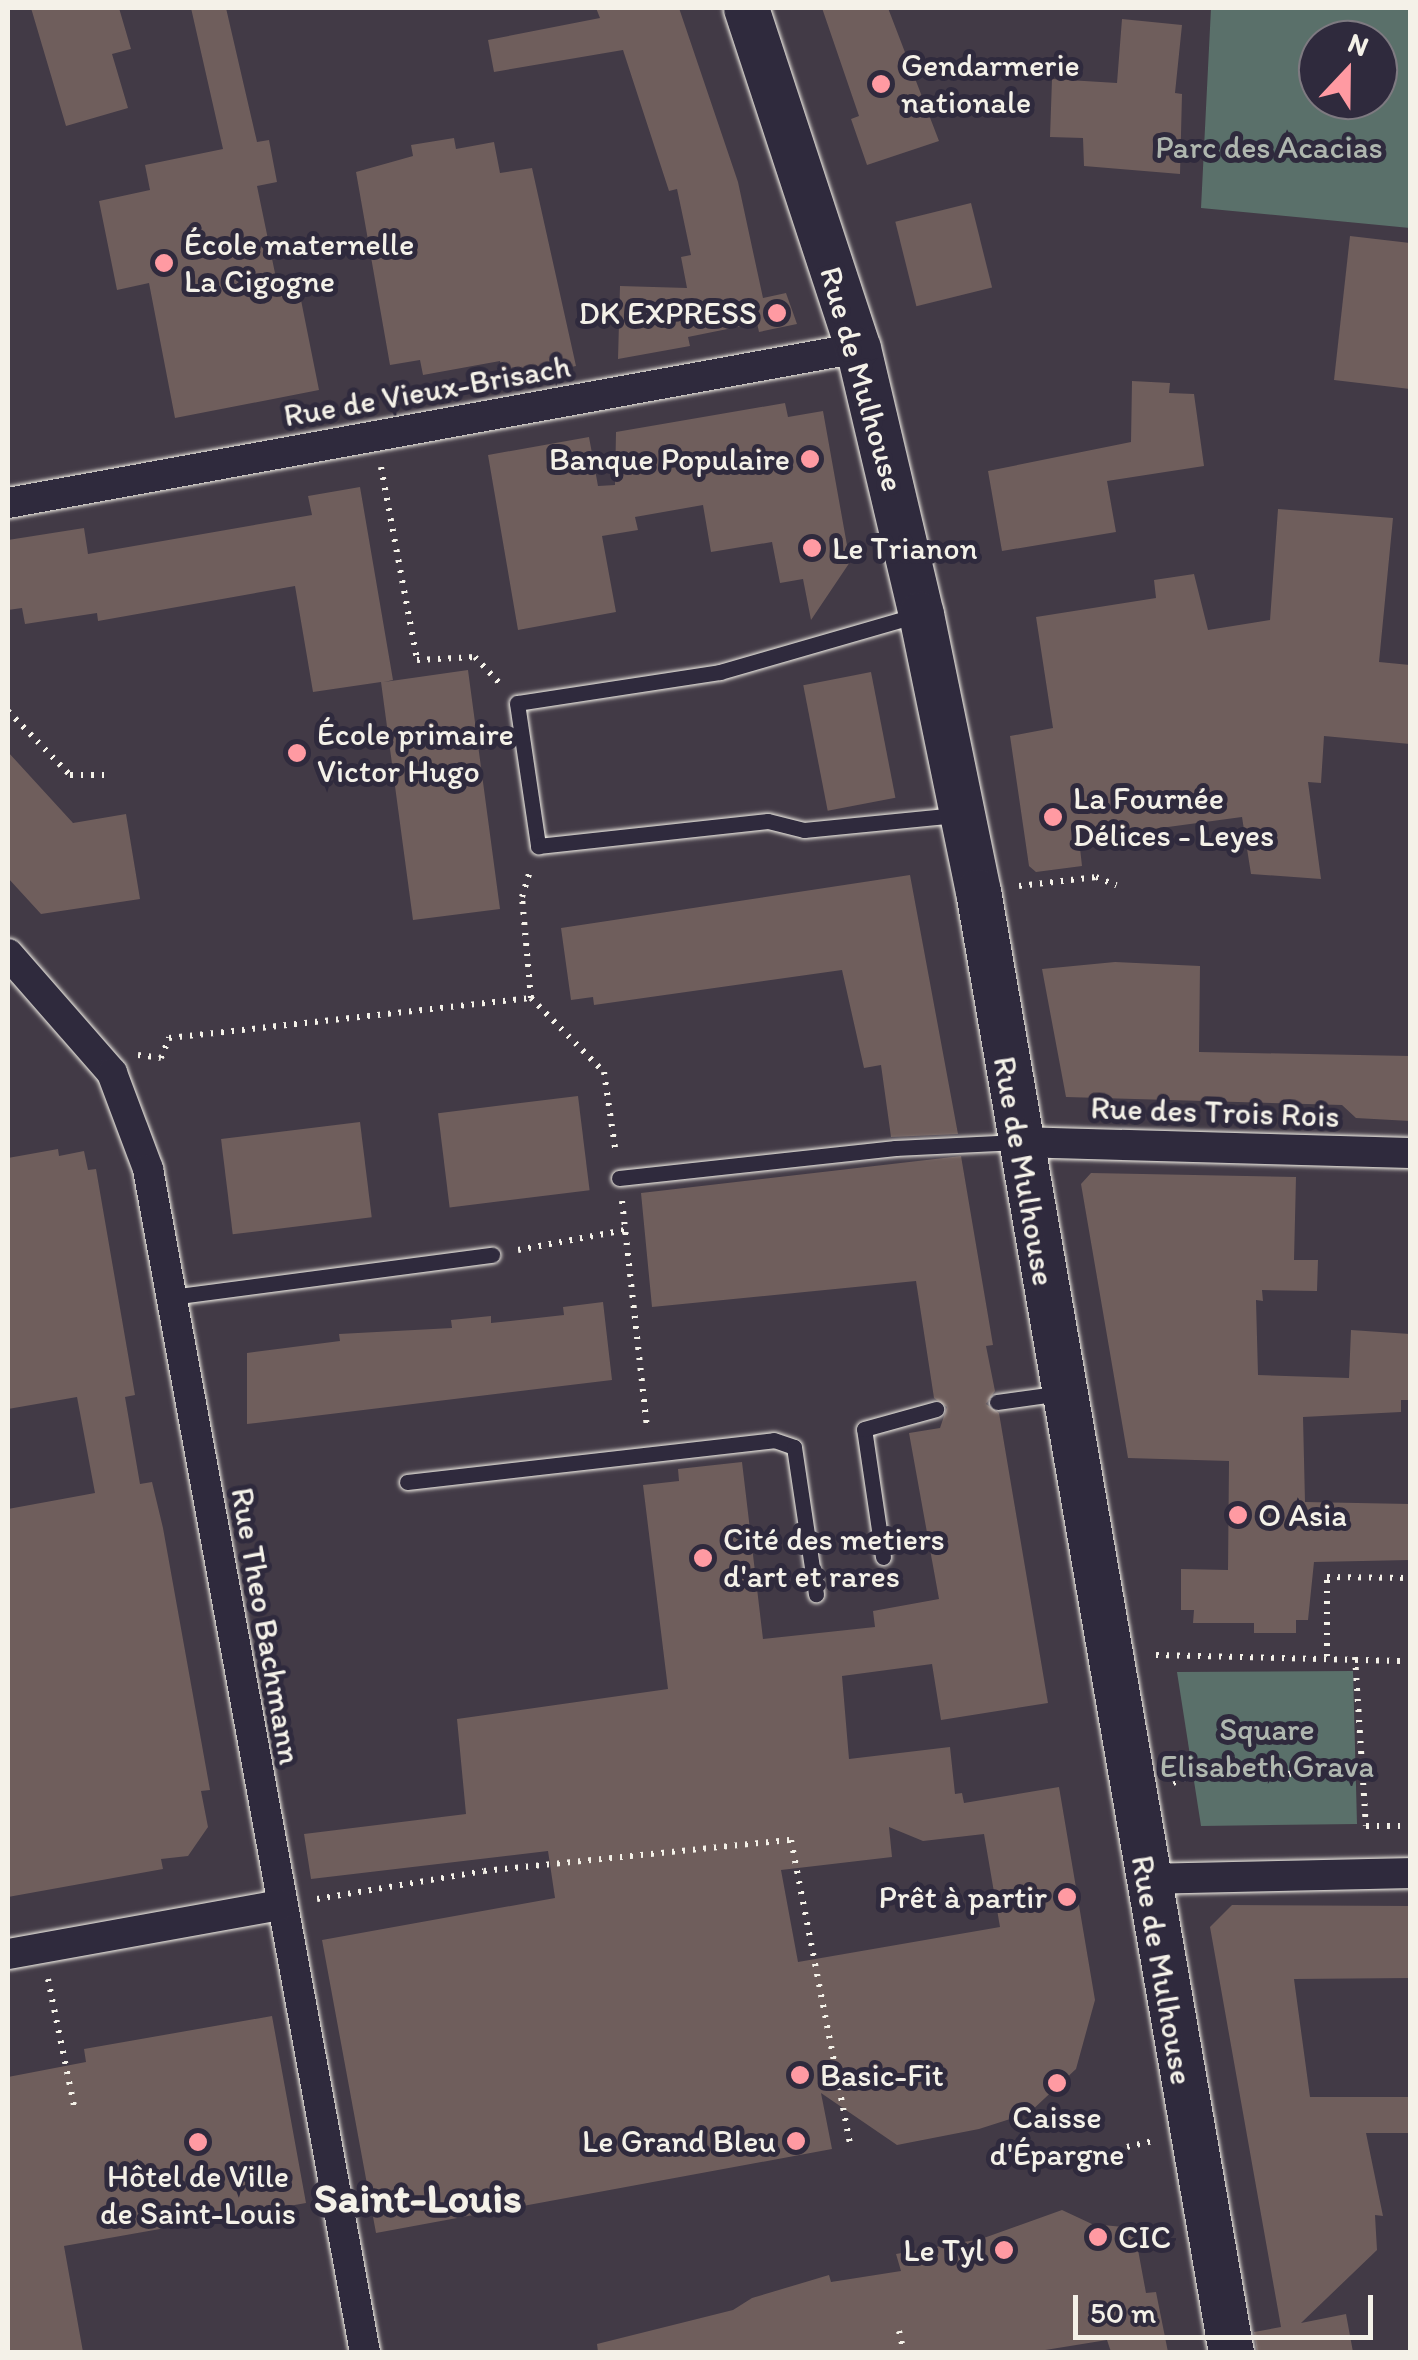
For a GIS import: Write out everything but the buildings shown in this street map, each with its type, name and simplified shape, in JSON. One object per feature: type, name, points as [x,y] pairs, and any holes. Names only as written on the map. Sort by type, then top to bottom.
[{"type":"main road","name":"Rue de Mulhouse","points":[[746,8],[858,348],[921,614],[978,891],[1146,1880],[1232,2352]]},
{"type":"street","name":"Rue de Vieux-Brisach","points":[[8,503],[858,348]]},
{"type":"street","name":"Rue Theo Bachmann","points":[[8,954],[112,1073],[148,1168],[365,2352]]},
{"type":"street","name":"Rue des Trois Rois","points":[[1018,1142],[1410,1153]]},
{"type":"street","points":[[1146,1880],[1410,1873]]},
{"type":"street","points":[[8,1954],[281,1906]]},
{"type":"lane","points":[[921,614],[720,672],[517,703],[538,846],[768,821],[804,830],[962,814]]},
{"type":"lane","points":[[620,1178],[895,1148],[1018,1142]]},
{"type":"lane","points":[[171,1297],[492,1255]]},
{"type":"lane","points":[[997,1402],[1063,1393]]},
{"type":"lane","points":[[883,1557],[864,1428],[936,1409]]},
{"type":"lane","points":[[406,1482],[774,1440],[794,1447],[816,1594]]},
{"type":"path","points":[[376,436],[416,660],[475,656],[517,703]]},
{"type":"path","points":[[8,711],[70,775],[104,774]]},
{"type":"path","points":[[538,846],[522,897],[531,998],[604,1072],[620,1178],[650,1454]]},
{"type":"path","points":[[978,891],[1096,877],[1116,885]]},
{"type":"path","points":[[160,1058],[169,1038],[531,998]]},
{"type":"path","points":[[492,1255],[625,1230]]},
{"type":"path","points":[[1327,1656],[1328,1577],[1410,1578]]},
{"type":"path","points":[[1158,1669],[1155,1650],[1410,1661]]},
{"type":"path","points":[[1355,1657],[1366,1826],[1410,1826]]},
{"type":"path","points":[[1171,1763],[1179,1801]]},
{"type":"path","points":[[1132,1798],[1194,1775],[1360,1773]]},
{"type":"path","points":[[281,1906],[484,1871],[790,1840],[852,2148]]},
{"type":"path","points":[[41,1948],[76,2110]]},
{"type":"path","points":[[899,2331],[904,2352]]},
{"type":"green space","name":"Parc des Acacias","points":[[1211,8],[1410,8],[1410,228],[1201,208]]},
{"type":"green space","name":"Square Elisabeth Grava","points":[[1353,1671],[1357,1824],[1201,1826],[1177,1672]]},
{"type":"place","name":"Gendarmerie nationale","points":[[881,84]]},
{"type":"place","name":"École maternelle La Cigogne","points":[[164,263]]},
{"type":"place","name":"DK EXPRESS","points":[[777,313]]},
{"type":"place","name":"Banque Populaire","points":[[810,459]]},
{"type":"place","name":"Le Trianon","points":[[812,548]]},
{"type":"place","name":"École primaire Victor Hugo","points":[[297,753]]},
{"type":"place","name":"La Fournée Délices - Leyes","points":[[1053,817]]},
{"type":"place","name":"O Asia","points":[[1238,1515]]},
{"type":"place","name":"Cité des metiers d'art et rares","points":[[703,1558]]},
{"type":"place","name":"Prêt à partir","points":[[1067,1897]]},
{"type":"place","name":"Basic-Fit","points":[[800,2075]]},
{"type":"place","name":"Caisse d'Épargne","points":[[1057,2083]]},
{"type":"place","name":"Le Grand Bleu","points":[[796,2141]]},
{"type":"place","name":"Hôtel de Ville de Saint-Louis","points":[[198,2142]]},
{"type":"place","name":"CIC","points":[[1098,2237]]},
{"type":"place","name":"Le Tyl","points":[[1004,2250]]},
{"type":"district","name":"Saint-Louis","points":[[418,2198]]}]
